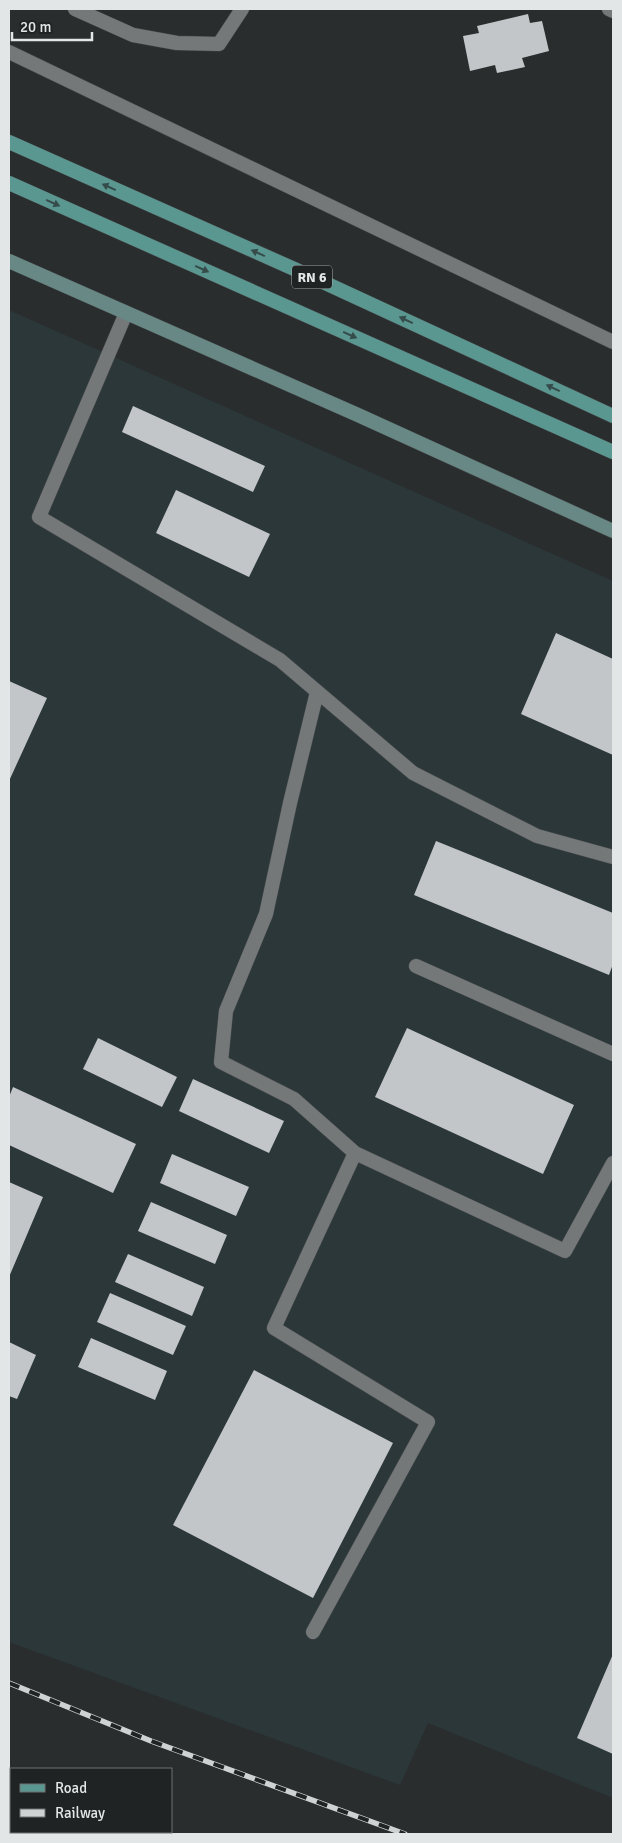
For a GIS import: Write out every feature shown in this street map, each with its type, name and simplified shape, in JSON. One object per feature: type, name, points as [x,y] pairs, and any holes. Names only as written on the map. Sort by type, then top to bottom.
[{"type":"main road","name":"RN 6","points":[[9,142],[310,276],[613,415]]},
{"type":"main road","name":"RN 6","points":[[9,183],[613,453]]},
{"type":"main road","points":[[9,261],[358,415],[613,531]]},
{"type":"street","points":[[75,9],[133,35],[176,43],[219,44],[242,9]]},
{"type":"street","points":[[609,9],[613,11]]},
{"type":"street","points":[[9,52],[613,342]]},
{"type":"street","points":[[126,313],[39,517],[280,660],[413,773],[537,836],[613,857]]},
{"type":"street","points":[[317,692],[266,914],[226,1011],[221,1062],[294,1099],[355,1153],[565,1251],[613,1163]]},
{"type":"street","points":[[416,966],[613,1054]]},
{"type":"street","points":[[313,1632],[428,1422],[274,1328],[355,1153]]},
{"type":"shaded area","points":[[9,310],[613,581],[613,1798],[428,1723],[400,1785],[9,1642]]},
{"type":"building","points":[[528,14],[530,23],[542,21],[549,51],[522,58],[525,67],[497,73],[495,65],[470,71],[463,36],[479,33],[477,26]]},
{"type":"building","points":[[133,406],[265,466],[253,492],[122,432]]},
{"type":"building","points":[[176,490],[270,534],[249,577],[156,533]]},
{"type":"building","points":[[556,633],[613,659],[613,755],[521,714]]},
{"type":"building","points":[[9,681],[47,698],[9,781]]},
{"type":"building","points":[[436,841],[613,913],[613,964],[609,975],[414,895]]},
{"type":"building","points":[[407,1028],[574,1105],[543,1174],[375,1097]]},
{"type":"building","points":[[98,1038],[177,1077],[162,1107],[83,1069]]},
{"type":"building","points":[[193,1079],[284,1121],[269,1153],[179,1111]]},
{"type":"building","points":[[13,1087],[136,1144],[113,1193],[9,1145],[9,1097]]},
{"type":"building","points":[[172,1154],[249,1187],[236,1216],[160,1183]]},
{"type":"building","points":[[9,1182],[43,1197],[9,1277]]},
{"type":"building","points":[[151,1202],[227,1235],[215,1264],[138,1231]]},
{"type":"building","points":[[128,1254],[204,1287],[192,1316],[115,1282]]},
{"type":"building","points":[[110,1293],[186,1326],[173,1355],[97,1322]]},
{"type":"building","points":[[91,1338],[167,1371],[155,1400],[78,1367]]},
{"type":"building","points":[[9,1342],[36,1355],[17,1399],[9,1396]]},
{"type":"building","points":[[254,1370],[393,1443],[313,1598],[173,1525]]},
{"type":"building","points":[[613,1654],[613,1754],[577,1738]]},
{"type":"railway","points":[[9,1683],[151,1741],[405,1834]]}]
